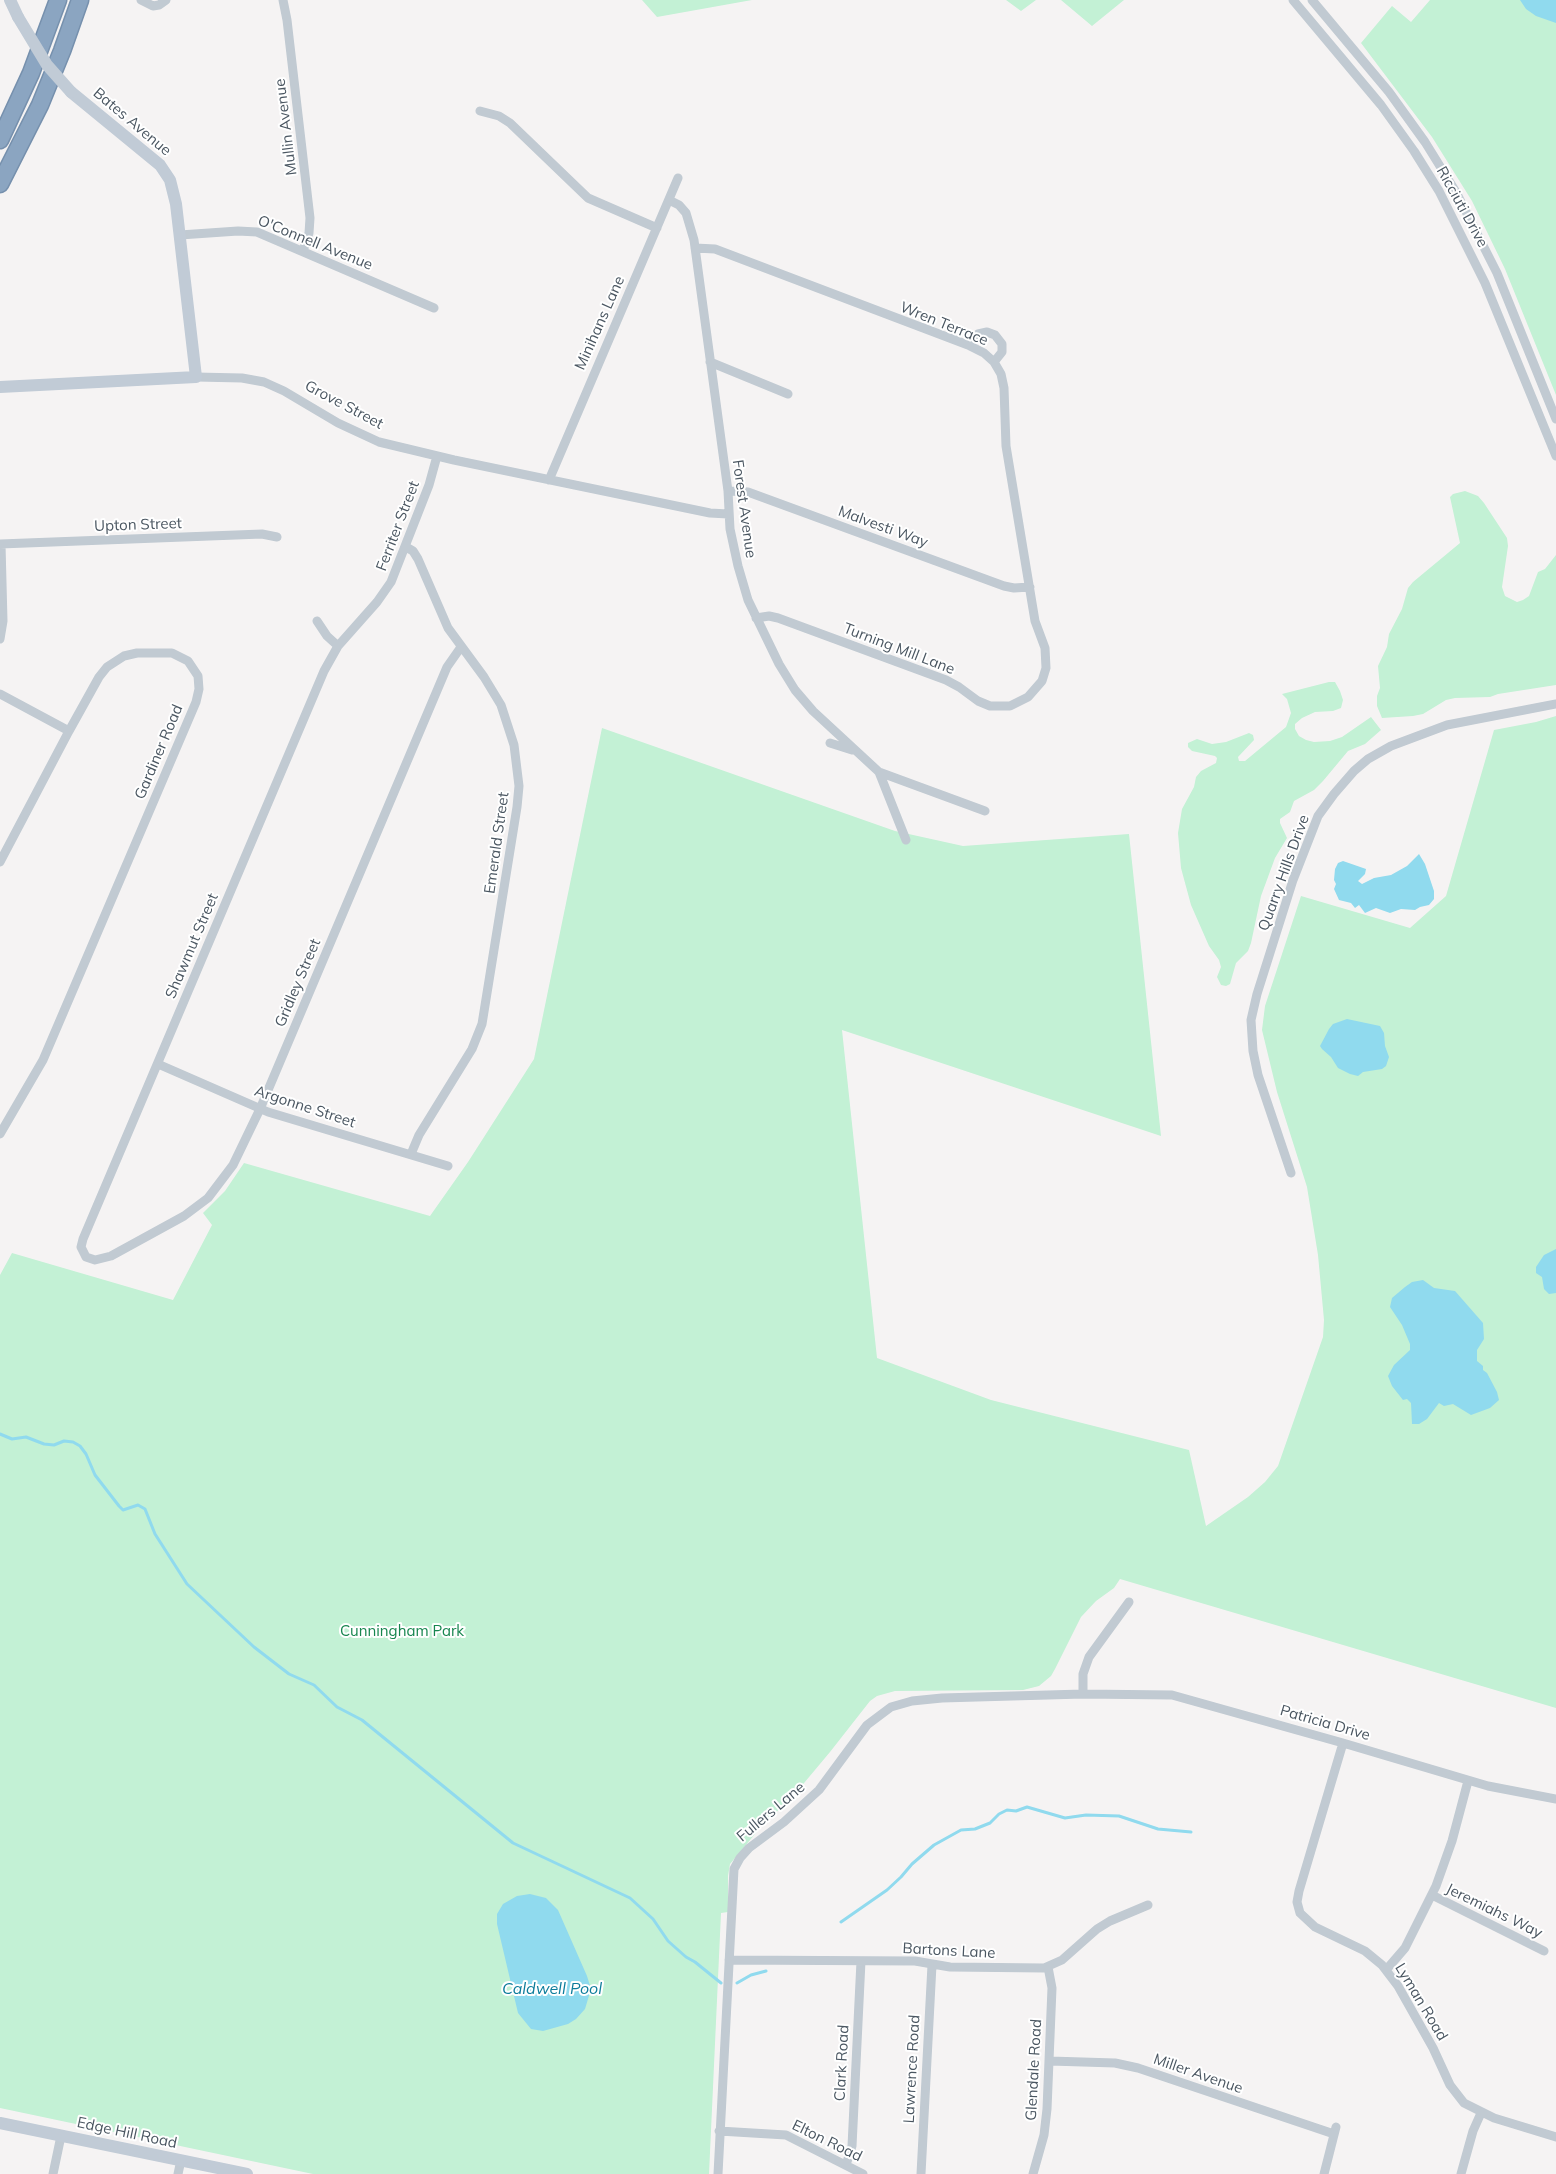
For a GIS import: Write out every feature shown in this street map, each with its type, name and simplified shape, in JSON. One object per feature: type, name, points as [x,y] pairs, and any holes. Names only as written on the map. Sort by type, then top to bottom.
[{"type":"highway","points":[[0,122],[23,70],[49,0]]},
{"type":"highway","points":[[0,140],[28,81],[58,0]]},
{"type":"highway","points":[[0,166],[47,68],[71,0]]},
{"type":"highway","points":[[0,184],[40,104],[60,58],[80,0]]},
{"type":"street","name":"Bates Avenue","points":[[10,0],[47,65],[71,92],[164,169],[173,188],[196,377]]},
{"type":"street","points":[[141,0],[154,6],[166,0]]},
{"type":"street","name":"Mullin Avenue","points":[[283,0],[287,20],[310,218],[309,232],[303,251]]},
{"type":"street","name":"Ricciuti Drive","points":[[1293,0],[1377,100],[1406,140],[1439,192],[1485,283],[1556,456]]},
{"type":"street","name":"Ricciuti Drive","points":[[1312,0],[1389,92],[1425,142],[1452,186],[1497,273],[1556,419]]},
{"type":"street","points":[[480,112],[499,116],[510,123],[588,198],[657,228]]},
{"type":"street","name":"Minihans Lane","points":[[549,480],[678,178]]},
{"type":"street","name":"Forest Avenue","points":[[669,200],[679,205],[686,213],[695,248],[728,491],[728,514],[732,544],[741,579],[756,618],[784,674],[795,690],[855,751],[879,772],[906,840]]},
{"type":"street","name":"O'Connell Avenue","points":[[180,235],[251,231],[270,237],[434,308]]},
{"type":"street","name":"Wren Terrace","points":[[695,248],[715,249],[968,345],[984,353],[994,362],[1001,374],[1004,388],[1006,446],[1030,587]]},
{"type":"street","points":[[968,345],[978,334],[987,332],[994,334],[1002,344],[1002,352],[994,362]]},
{"type":"street","points":[[710,362],[788,394]]},
{"type":"street","name":"Grove Street","points":[[0,387],[196,377],[242,378],[264,382],[277,387],[367,438],[437,456],[549,480],[710,513],[728,514]]},
{"type":"street","name":"Ferriter Street","points":[[338,646],[387,589],[406,547],[429,485],[437,456]]},
{"type":"street","name":"Malvesti Way","points":[[728,491],[748,492],[1004,586],[1014,588],[1030,587]]},
{"type":"street","name":"Upton Street","points":[[0,544],[262,534],[278,537]]},
{"type":"street","points":[[0,544],[3,621],[0,639]]},
{"type":"street","name":"Emerald Street","points":[[406,547],[413,551],[418,559],[448,628],[491,687],[505,715],[516,754],[518,796],[482,1024],[468,1056],[419,1134],[411,1154]]},
{"type":"street","name":"Turning Mill Lane","points":[[756,618],[768,616],[778,618],[946,680],[984,704],[1003,707],[1023,701],[1034,693],[1042,681],[1046,668],[1045,648],[1037,626],[1030,587]]},
{"type":"street","points":[[318,621],[327,636],[338,646]]},
{"type":"street","name":"Shawmut Street","points":[[86,1258],[82,1251],[81,1243],[324,672],[338,646]]},
{"type":"street","name":"Gridley Street","points":[[86,1258],[94,1260],[111,1256],[166,1227],[204,1201],[215,1190],[233,1165],[260,1109],[447,667],[462,647]]},
{"type":"street","name":"Gardiner Road","points":[[0,862],[102,672],[124,656],[136,653],[172,653],[188,661],[198,676],[199,689],[196,702],[47,1051],[29,1087],[0,1134]]},
{"type":"street","points":[[0,694],[69,731]]},
{"type":"street","name":"Quarry Hills Drive","points":[[1291,1172],[1258,1075],[1253,1051],[1252,1020],[1257,994],[1293,880],[1318,816],[1354,771],[1368,759],[1391,746],[1447,725],[1556,704]]},
{"type":"street","points":[[830,743],[855,751]]},
{"type":"street","points":[[879,772],[985,811]]},
{"type":"street","name":"Argonne Street","points":[[158,1064],[260,1109],[448,1166]]},
{"type":"street","points":[[1083,1694],[1083,1674],[1089,1657],[1129,1602]]},
{"type":"street","name":"Patricia Drive","points":[[1083,1694],[1172,1695],[1468,1781],[1556,1799]]},
{"type":"street","name":"Fullers Lane","points":[[718,2174],[728,1960],[733,1875],[736,1863],[749,1848],[784,1822],[819,1790],[862,1731],[880,1714],[897,1705],[923,1700],[1083,1694]]},
{"type":"street","name":"Lyman Road","points":[[1342,1743],[1298,1891],[1297,1902],[1300,1913],[1308,1922],[1328,1935],[1365,1951],[1386,1970],[1423,2031],[1454,2092],[1464,2103],[1481,2113],[1556,2137]]},
{"type":"street","points":[[1386,1970],[1405,1948],[1432,1895],[1452,1841],[1468,1781]]},
{"type":"street","name":"Jeremiahs Way","points":[[1432,1895],[1544,1951]]},
{"type":"street","name":"Bartons Lane","points":[[728,1960],[915,1961],[932,1965],[1048,1967],[1066,1957],[1103,1925],[1148,1905]]},
{"type":"street","name":"Clark Road","points":[[846,2165],[852,2146],[861,1961]]},
{"type":"street","name":"Lawrence Road","points":[[921,2174],[932,1965]]},
{"type":"street","name":"Glendale Road","points":[[1033,2174],[1046,2122],[1052,1988],[1048,1967]]},
{"type":"street","name":"Miller Avenue","points":[[1050,2061],[1131,2066],[1335,2130],[1324,2174]]},
{"type":"street","points":[[1461,2174],[1473,2132],[1481,2113]]},
{"type":"street","name":"Edge Hill Road","points":[[0,2123],[247,2174]]},
{"type":"street","name":"Elton Road","points":[[719,2131],[786,2135],[863,2174]]},
{"type":"street","points":[[53,2174],[61,2136]]},
{"type":"street","points":[[178,2174],[180,2160]]},
{"type":"green space","points":[[642,0],[752,0],[657,17]]},
{"type":"green space","points":[[1006,0],[1036,0],[1021,11]]},
{"type":"green space","points":[[1061,0],[1124,0],[1092,26]]},
{"type":"green space","points":[[1430,0],[1556,0],[1556,395],[1505,269],[1472,201],[1432,137],[1361,43],[1392,6],[1411,22]]},
{"type":"green space","points":[[1465,491],[1478,496],[1507,538],[1508,546],[1502,587],[1505,596],[1517,602],[1529,596],[1538,572],[1545,569],[1556,555],[1556,685],[1498,694],[1490,697],[1455,698],[1446,700],[1423,714],[1382,718],[1377,706],[1377,696],[1380,688],[1378,666],[1387,647],[1389,634],[1402,609],[1408,588],[1460,543],[1450,497],[1453,494]]},
{"type":"green space","points":[[1335,682],[1340,691],[1343,700],[1341,708],[1333,711],[1315,712],[1302,718],[1295,724],[1295,729],[1299,736],[1314,742],[1330,741],[1342,737],[1371,717],[1381,730],[1365,744],[1348,751],[1314,790],[1294,801],[1290,812],[1280,819],[1287,838],[1275,858],[1261,896],[1251,943],[1248,951],[1236,963],[1230,984],[1226,986],[1221,985],[1217,977],[1221,967],[1219,960],[1209,946],[1191,905],[1181,868],[1178,833],[1182,809],[1194,787],[1196,777],[1201,771],[1216,763],[1217,758],[1192,751],[1188,747],[1188,743],[1197,739],[1212,744],[1226,742],[1249,733],[1253,735],[1254,740],[1238,757],[1239,761],[1245,761],[1286,727],[1291,713],[1287,699],[1282,694]]},
{"type":"green space","name":"Cunningham Park","points":[[1556,716],[1556,1708],[1120,1579],[1114,1588],[1096,1601],[1081,1617],[1051,1676],[1039,1686],[1023,1690],[895,1691],[877,1696],[870,1701],[794,1795],[760,1828],[730,1864],[728,1912],[721,1913],[709,2174],[313,2174],[0,2108],[0,1275],[12,1253],[173,1300],[212,1225],[203,1213],[225,1191],[244,1163],[430,1216],[468,1162],[534,1059],[602,728],[895,831],[963,846],[1129,834],[1161,1136],[842,1030],[877,1358],[991,1400],[1189,1450],[1206,1526],[1248,1497],[1265,1482],[1278,1466],[1323,1337],[1324,1320],[1318,1255],[1307,1187],[1277,1092],[1262,1030],[1265,1006],[1301,896],[1410,928],[1446,896],[1494,730]]},
{"type":"water","points":[[1520,0],[1556,0],[1556,23],[1536,16],[1526,9]]},
{"type":"water","points":[[1419,854],[1425,864],[1434,891],[1434,899],[1429,905],[1415,910],[1401,909],[1390,913],[1376,908],[1365,913],[1359,905],[1355,908],[1351,903],[1339,900],[1334,889],[1336,884],[1334,880],[1335,869],[1338,863],[1343,861],[1366,869],[1365,874],[1358,881],[1362,884],[1374,878],[1391,875],[1407,866]]},
{"type":"water","points":[[1347,1019],[1380,1026],[1384,1033],[1385,1046],[1389,1057],[1386,1066],[1382,1069],[1363,1072],[1358,1076],[1350,1074],[1338,1068],[1331,1057],[1322,1049],[1320,1046],[1333,1024]]},
{"type":"water","points":[[1556,1249],[1556,1293],[1549,1294],[1544,1289],[1542,1277],[1536,1273],[1536,1267],[1544,1255]]},
{"type":"water","points":[[1423,1280],[1434,1288],[1455,1291],[1483,1323],[1484,1339],[1477,1350],[1477,1361],[1487,1373],[1499,1400],[1490,1408],[1471,1415],[1453,1404],[1444,1406],[1439,1403],[1427,1419],[1419,1424],[1412,1424],[1411,1403],[1407,1399],[1403,1400],[1392,1386],[1388,1376],[1394,1365],[1410,1350],[1410,1344],[1402,1325],[1390,1307],[1392,1298],[1412,1282]]},
{"type":"water","name":"Caldwell Pool","points":[[530,1894],[546,1898],[558,1910],[591,1989],[585,2009],[576,2019],[568,2024],[543,2031],[531,2029],[518,2013],[497,1924],[497,1914],[503,1904],[517,1896]]},
{"type":"waterway","points":[[0,1434],[12,1439],[26,1437],[44,1444],[54,1445],[64,1441],[73,1442],[80,1446],[86,1454],[95,1475],[119,1506],[123,1510],[138,1505],[145,1509],[155,1534],[187,1584],[254,1647],[289,1674],[314,1685],[337,1707],[362,1720],[513,1843],[630,1898],[653,1919],[668,1941],[721,1983]]},
{"type":"waterway","points":[[841,1922],[887,1890],[934,1845],[961,1830],[975,1829],[990,1823],[999,1814],[1007,1810],[1016,1811],[1027,1807],[1065,1818],[1086,1815],[1119,1816],[1158,1829],[1191,1832]]},
{"type":"waterway","points":[[737,1983],[751,1975],[766,1971]]}]
